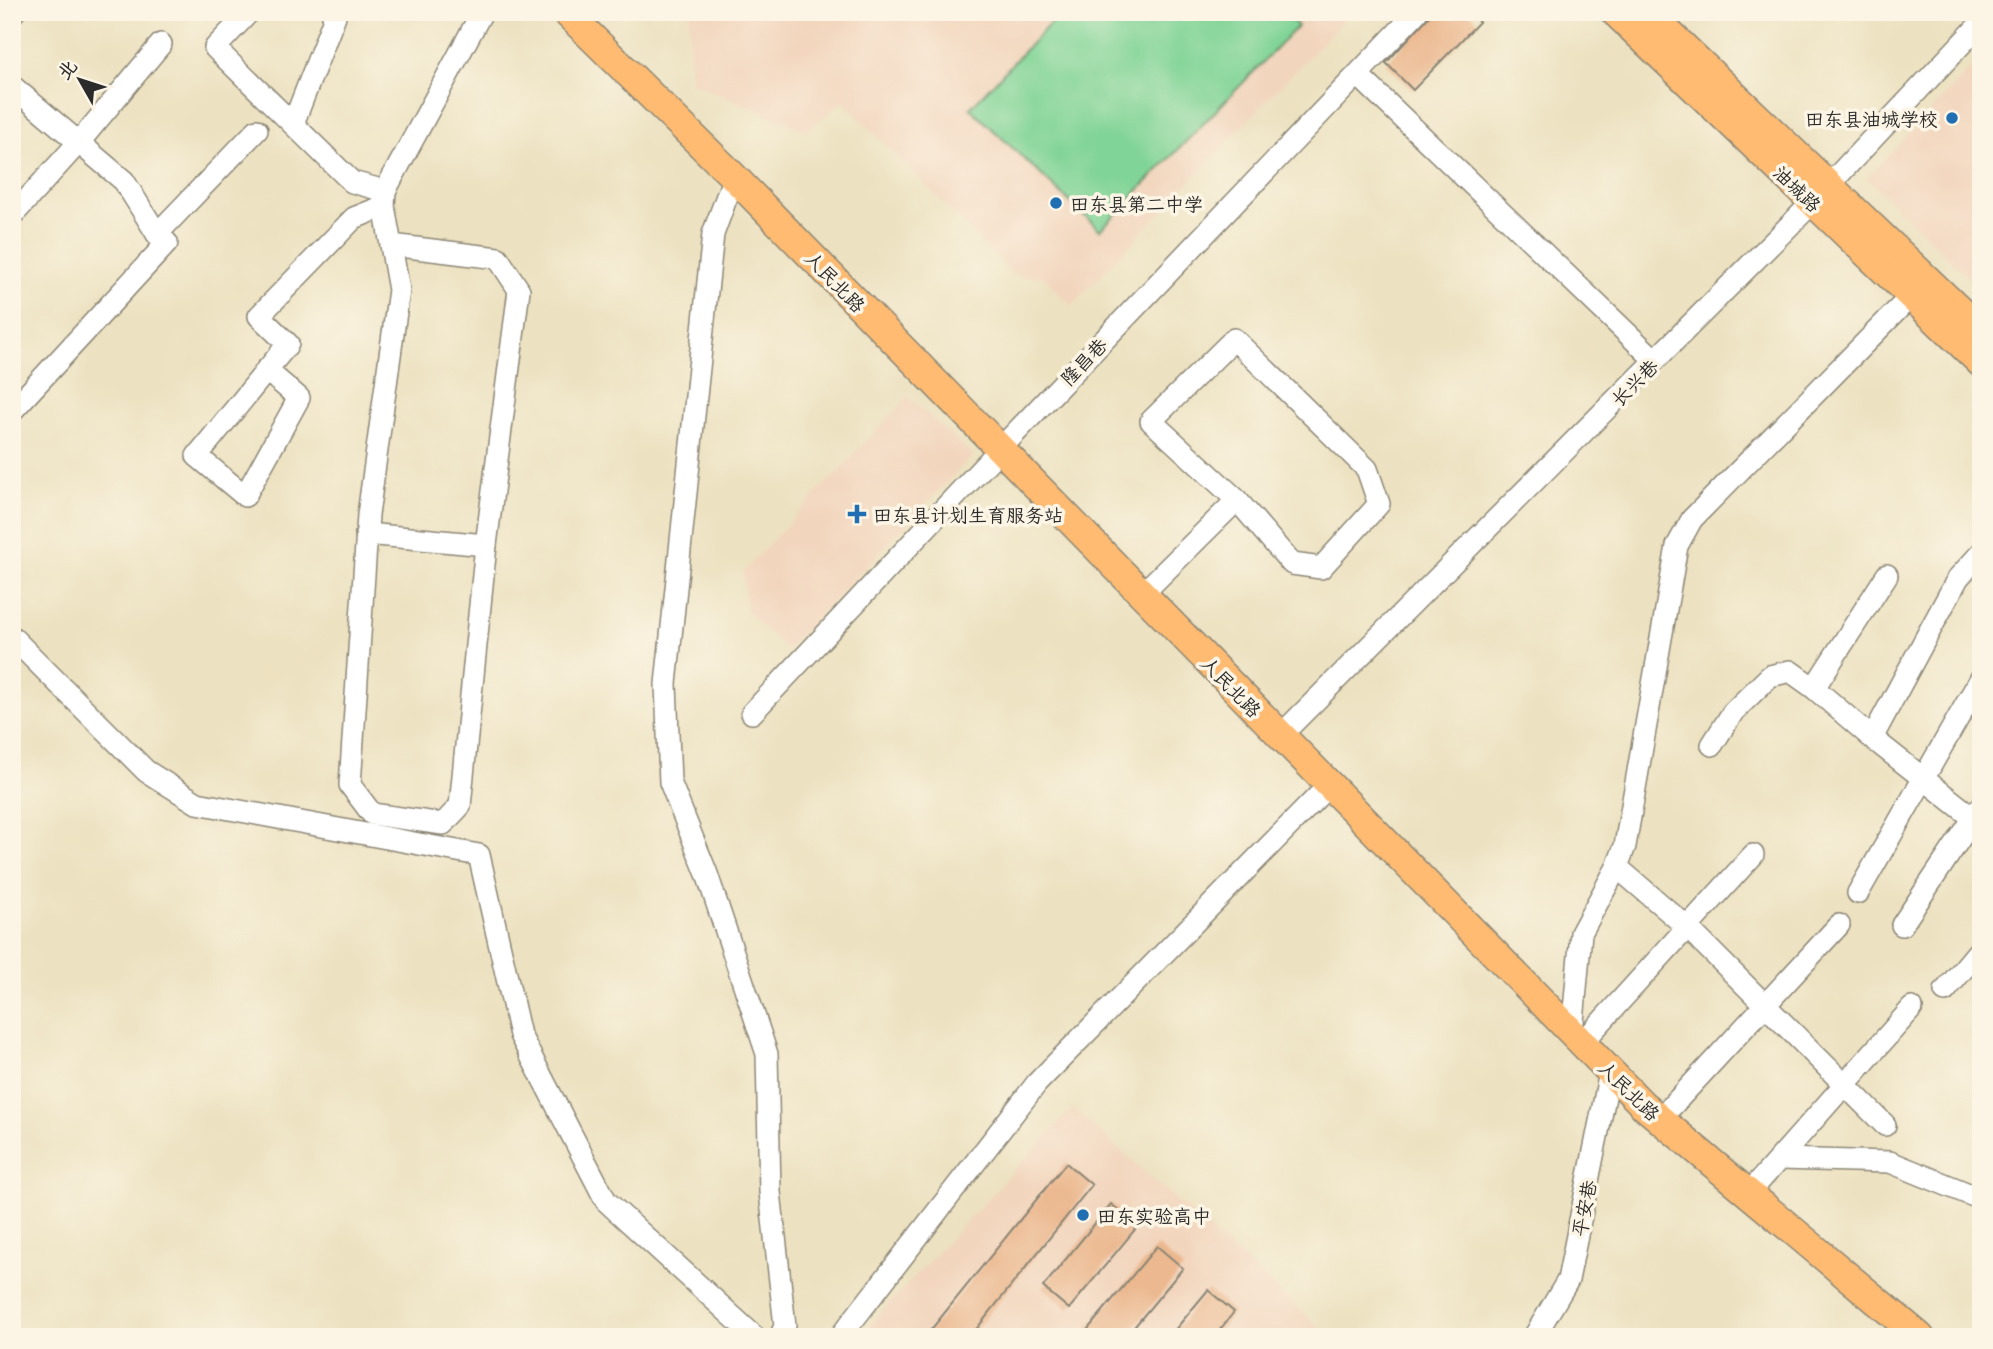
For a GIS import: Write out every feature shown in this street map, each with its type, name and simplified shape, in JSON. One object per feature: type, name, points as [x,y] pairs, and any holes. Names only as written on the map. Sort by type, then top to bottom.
[{"type":"main road","name":"人民北路","points":[[566,12],[734,177],[1610,1072],[1660,1119],[1920,1337]]},
{"type":"main road","name":"油城路","points":[[1615,12],[1981,331]]},
{"type":"main road","name":"油城路","points":[[1647,12],[1820,193],[1911,296],[1981,363]]},
{"type":"street","points":[[250,12],[215,48],[352,182],[385,198]]},
{"type":"street","points":[[293,124],[335,16],[331,12]]},
{"type":"street","points":[[266,370],[299,398],[245,496],[197,456],[266,370],[288,344],[259,316],[354,218],[385,198],[482,12]]},
{"type":"street","name":"隆昌巷","points":[[752,713],[1417,12]]},
{"type":"street","name":"长兴巷","points":[[1280,735],[1820,193],[1981,23]]},
{"type":"street","points":[[12,216],[162,44]]},
{"type":"street","points":[[1359,75],[1655,360]]},
{"type":"street","points":[[12,86],[124,181],[158,234],[167,243],[12,411]]},
{"type":"street","points":[[158,234],[257,130]]},
{"type":"street","points":[[734,177],[713,234],[666,684],[670,782],[707,874],[766,1054],[770,1192],[785,1326],[780,1337]]},
{"type":"street","points":[[385,198],[391,245],[399,290],[366,534],[350,785],[372,814],[443,824],[460,806],[486,545],[519,290],[498,258],[391,245]]},
{"type":"street","points":[[1577,1038],[1581,933],[1617,867],[1625,846],[1677,546],[1692,519],[1911,296]]},
{"type":"street","points":[[1234,339],[1367,469],[1379,503],[1321,568],[1292,564],[1237,500],[1152,421],[1234,339]]},
{"type":"street","points":[[1142,594],[1237,500]]},
{"type":"street","points":[[366,534],[486,545]]},
{"type":"street","points":[[1872,738],[1958,578],[1981,553]]},
{"type":"street","points":[[1814,688],[1887,575]]},
{"type":"street","points":[[12,637],[146,771],[197,803],[479,855],[520,1035],[606,1201],[755,1337]]},
{"type":"street","points":[[1712,745],[1734,712],[1770,676],[1790,671],[1923,778],[1979,816],[1902,925]]},
{"type":"street","points":[[1858,893],[1981,678]]},
{"type":"street","points":[[840,1337],[1037,1083],[1329,785]]},
{"type":"street","points":[[1577,1038],[1688,928],[1753,855]]},
{"type":"street","points":[[1617,867],[1688,928],[1885,1125]]},
{"type":"street","points":[[1660,1119],[1839,925]]},
{"type":"street","points":[[1945,991],[1981,948]]},
{"type":"street","points":[[1749,1194],[1912,1008]]},
{"type":"street","name":"平安巷","points":[[1534,1337],[1569,1280],[1610,1072]]},
{"type":"street","points":[[1779,1159],[1891,1162],[1981,1199]]},
{"type":"shaded area","name":"田东县第二中学","points":[[689,12],[1351,12],[1071,306],[1044,277],[1014,275],[843,101],[807,131],[691,82]]},
{"type":"shaded area","name":"田东县油城学校","points":[[1981,58],[1981,290],[1867,178]]},
{"type":"shaded area","name":"田东县计划生育服务站","points":[[908,397],[973,455],[787,649],[747,612],[743,572]]},
{"type":"shaded area","name":"田东实验高中","points":[[1073,1108],[1330,1337],[864,1337],[873,1321]]},
{"type":"green space","points":[[1061,12],[1284,12],[1298,26],[1100,230],[970,108]]},
{"type":"building","points":[[1433,12],[1469,12],[1479,22],[1413,90],[1386,63]]},
{"type":"building","points":[[1066,1163],[1092,1185],[970,1337],[925,1337]]},
{"type":"building","points":[[1111,1204],[1138,1226],[1069,1309],[1043,1287]]},
{"type":"building","points":[[1157,1246],[1183,1268],[1126,1337],[1097,1337],[1088,1329]]},
{"type":"building","points":[[1208,1290],[1234,1312],[1214,1337],[1169,1337]]},
{"type":"place","name":"田东县油城学校","points":[[1952,118]]},
{"type":"place","name":"田东县第二中学","points":[[1056,203]]},
{"type":"place","name":"田东县计划生育服务站","points":[[857,514]]},
{"type":"place","name":"田东实验高中","points":[[1083,1215]]}]
